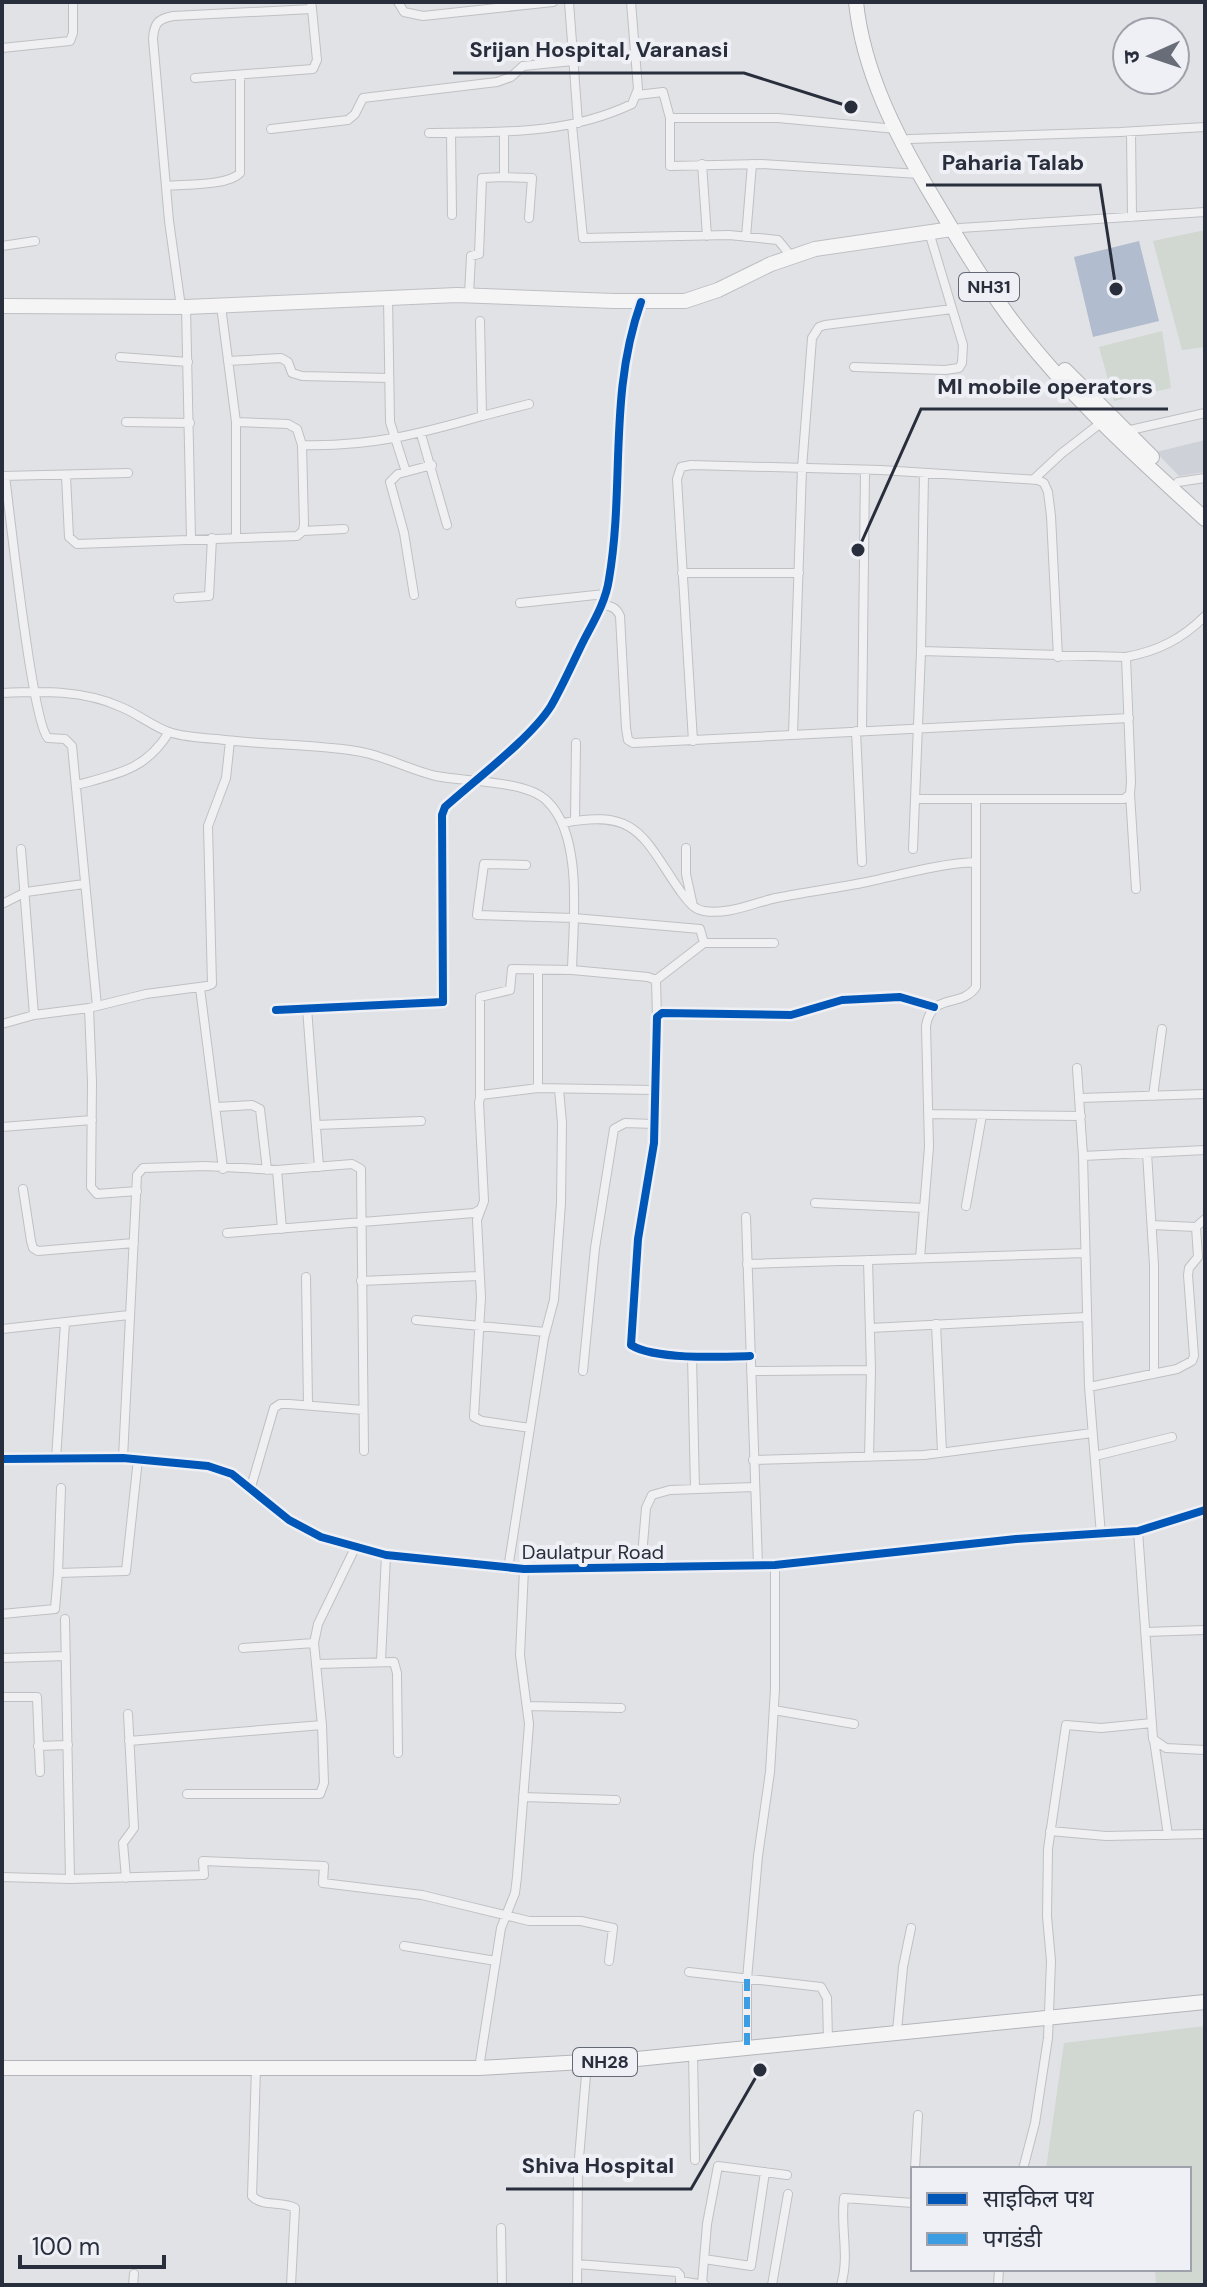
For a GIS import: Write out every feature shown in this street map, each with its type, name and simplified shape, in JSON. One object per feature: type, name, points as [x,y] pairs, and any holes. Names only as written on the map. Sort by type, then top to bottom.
[{"type":"main road","name":"NH31","points":[[856,2],[865,53],[896,129],[919,174],[1030,330],[1120,433],[1205,519]]},
{"type":"main road","name":"NH31","points":[[863,2],[873,48],[909,139],[956,228],[1011,318],[1102,422],[1120,433],[1205,508]]},
{"type":"main road","points":[[2,306],[184,307],[469,295],[685,301],[791,256],[843,244],[956,228]]},
{"type":"main road","name":"NH28","points":[[2,2068],[479,2068],[587,2063],[1205,2002]]},
{"type":"street","points":[[2,48],[70,41],[73,2]]},
{"type":"street","points":[[398,2],[404,12],[423,16],[553,2]]},
{"type":"street","points":[[569,2],[583,238],[746,237],[778,240],[791,256]]},
{"type":"street","points":[[429,133],[531,131],[575,124],[632,104],[637,95],[631,2]]},
{"type":"street","points":[[191,538],[188,362],[184,307],[166,186],[153,39],[155,24],[173,16],[311,6],[317,60],[313,69],[195,78]]},
{"type":"street","points":[[271,129],[348,120],[355,114],[360,101],[367,97],[497,82],[511,77],[523,66],[573,61]]},
{"type":"street","points":[[166,186],[224,181],[240,173],[240,75]]},
{"type":"street","points":[[637,95],[663,92],[670,118],[670,166],[752,164],[919,174]]},
{"type":"street","points":[[670,118],[778,118],[896,129]]},
{"type":"street","points":[[909,139],[1205,127]]},
{"type":"street","points":[[504,132],[504,177]]},
{"type":"street","points":[[1131,132],[1132,217]]},
{"type":"street","points":[[451,133],[452,215]]},
{"type":"street","points":[[702,164],[707,236]]},
{"type":"street","points":[[746,237],[752,164]]},
{"type":"street","points":[[469,295],[471,256],[479,254],[482,178],[532,178],[529,218]]},
{"type":"street","points":[[956,228],[1205,212]]},
{"type":"street","points":[[854,367],[945,370],[959,368],[962,363],[963,345],[929,232]]},
{"type":"street","points":[[2,246],[35,241]]},
{"type":"street","points":[[388,297],[390,422],[406,472]]},
{"type":"street","points":[[276,1010],[443,1002],[442,815],[445,807],[537,723],[550,706],[602,605],[613,551],[623,375],[641,302]]},
{"type":"street","points":[[221,306],[236,422],[236,538]]},
{"type":"street","points":[[793,734],[802,468],[811,347],[815,331],[836,323],[952,309]]},
{"type":"street","points":[[480,321],[482,416]]},
{"type":"street","points":[[120,357],[188,362]]},
{"type":"street","points":[[228,361],[281,358],[288,362],[292,373],[302,376],[389,378]]},
{"type":"street","points":[[302,445],[356,445],[395,439],[529,404]]},
{"type":"street","points":[[1120,433],[1205,413]]},
{"type":"street","points":[[126,422],[190,423]]},
{"type":"street","points":[[236,422],[288,424],[297,429],[302,445],[303,531]]},
{"type":"street","points":[[1034,479],[1102,422]]},
{"type":"street","points":[[421,434],[447,525]]},
{"type":"street","points":[[414,595],[404,533],[390,482],[392,477],[432,465]]},
{"type":"street","points":[[693,741],[677,479],[681,467],[865,470],[1034,479],[1044,483],[1048,492],[1058,657]]},
{"type":"street","points":[[862,862],[859,730],[865,470]]},
{"type":"street","points":[[128,473],[3,476],[34,691],[44,734],[48,738],[70,741],[77,785],[93,1007],[91,1187],[93,1192],[102,1194],[137,1191]]},
{"type":"street","points":[[913,849],[924,473]]},
{"type":"street","points":[[66,476],[69,537],[77,544],[297,536],[303,531],[344,529]]},
{"type":"street","points":[[1178,482],[1205,478]]},
{"type":"street","points":[[178,598],[209,596],[212,538]]},
{"type":"street","points":[[682,573],[799,573]]},
{"type":"street","points":[[520,603],[605,594]]},
{"type":"street","points":[[602,605],[612,606],[620,616],[628,740],[639,745],[859,730],[1129,718]]},
{"type":"street","points":[[921,651],[1126,657],[1151,652],[1187,634],[1205,616]]},
{"type":"street","points":[[1126,657],[1136,889]]},
{"type":"street","points":[[2,693],[56,692],[106,700],[169,732],[230,741],[354,750],[384,756],[435,776],[523,789],[540,795],[549,802],[563,823],[571,858],[574,918],[572,970]]},
{"type":"street","points":[[77,785],[120,774],[141,764],[156,753],[169,732]]},
{"type":"street","points":[[2,1024],[34,1015],[212,984],[208,826],[226,778],[230,741]]},
{"type":"street","points":[[575,821],[576,743]]},
{"type":"street","points":[[915,799],[1115,800],[1124,799],[1130,794]]},
{"type":"street","points":[[920,1258],[929,1114],[928,1014],[934,1007],[965,997],[976,987],[976,800]]},
{"type":"street","points":[[563,823],[605,818],[627,823],[655,850],[693,906],[702,911],[739,909],[779,897],[867,882],[931,866],[975,862]]},
{"type":"street","points":[[686,848],[686,874],[693,906]]},
{"type":"street","points":[[21,849],[34,1015]]},
{"type":"street","points":[[526,865],[484,864],[477,915],[574,918],[700,929],[704,943]]},
{"type":"street","points":[[2,904],[26,892],[84,884]]},
{"type":"street","points":[[656,980],[704,943],[774,943]]},
{"type":"street","points":[[530,1428],[474,1417],[481,1297],[477,1220],[484,1193],[480,997],[510,990],[512,969],[572,970],[656,980]]},
{"type":"street","points":[[538,970],[538,1088]]},
{"type":"street","points":[[656,980],[651,1169],[638,1239],[631,1345],[644,1351],[692,1356],[750,1356]]},
{"type":"street","points":[[200,988],[223,1169]]},
{"type":"street","points":[[657,1017],[662,1013],[791,1015],[842,1000],[900,997],[934,1007]]},
{"type":"street","points":[[307,1008],[319,1167]]},
{"type":"street","points":[[1153,1096],[1162,1029]]},
{"type":"street","points":[[1077,1068],[1083,1156],[1089,1387],[1101,1535]]},
{"type":"street","points":[[480,1097],[485,1093],[538,1088],[654,1090]]},
{"type":"street","points":[[508,1569],[545,1332],[554,1300],[561,1203],[562,1123],[559,1089]]},
{"type":"street","points":[[1080,1098],[1205,1094]]},
{"type":"street","points":[[217,1107],[252,1105],[260,1109],[282,1229]]},
{"type":"street","points":[[929,1114],[1081,1116]]},
{"type":"street","points":[[966,1206],[982,1115]]},
{"type":"street","points":[[2,1127],[92,1120]]},
{"type":"street","points":[[316,1125],[421,1121]]},
{"type":"street","points":[[583,1371],[595,1248],[614,1129],[625,1123],[654,1124]]},
{"type":"street","points":[[1083,1156],[1205,1150]]},
{"type":"street","points":[[1147,1153],[1152,1225],[1154,1374]]},
{"type":"street","points":[[123,1458],[137,1175],[143,1168],[205,1166],[272,1170],[352,1164],[361,1169],[364,1451]]},
{"type":"street","points":[[23,1189],[31,1241],[38,1251],[134,1243]]},
{"type":"street","points":[[815,1203],[924,1208]]},
{"type":"street","points":[[227,1233],[474,1213],[481,1209]]},
{"type":"street","points":[[746,1217],[758,1565]]},
{"type":"street","points":[[1152,1225],[1196,1227],[1205,1219]]},
{"type":"street","points":[[1089,1387],[1188,1365],[1194,1356],[1188,1275],[1189,1268],[1198,1257],[1196,1227]]},
{"type":"street","points":[[747,1264],[1085,1253]]},
{"type":"street","points":[[868,1260],[871,1370],[869,1457]]},
{"type":"street","points":[[361,1281],[478,1276]]},
{"type":"street","points":[[306,1277],[308,1405]]},
{"type":"street","points":[[2,1329],[129,1315]]},
{"type":"street","points":[[870,1328],[1087,1317]]},
{"type":"street","points":[[416,1320],[545,1332]]},
{"type":"street","points":[[56,1459],[65,1323]]},
{"type":"street","points":[[936,1324],[942,1452]]},
{"type":"street","points":[[692,1356],[695,1489]]},
{"type":"street","points":[[751,1371],[871,1370]]},
{"type":"street","points":[[251,1487],[274,1408],[280,1404],[363,1410]]},
{"type":"street","points":[[753,1460],[942,1452],[1092,1433]]},
{"type":"street","points":[[1095,1456],[1172,1437]]},
{"type":"street","name":"Daulatpur Road","points":[[2,1459],[123,1458],[208,1466],[232,1474],[289,1520],[321,1537],[386,1555],[508,1569],[775,1565],[1016,1539],[1138,1531],[1205,1510]]},
{"type":"street","points":[[58,1573],[126,1571],[138,1459]]},
{"type":"street","points":[[641,1568],[647,1501],[657,1492],[754,1487]]},
{"type":"street","points":[[2,1614],[55,1609],[61,1488]]},
{"type":"street","points":[[1138,1531],[1153,1739],[1168,1835]]},
{"type":"street","points":[[187,1794],[320,1794],[324,1783],[322,1725],[314,1643],[318,1624],[355,1548]]},
{"type":"street","points":[[381,1661],[386,1555]]},
{"type":"street","points":[[747,2048],[747,1979],[774,1710],[775,1565]]},
{"type":"street","points":[[479,2068],[503,1916],[515,1893],[517,1877],[529,1724],[520,1655],[524,1569]]},
{"type":"street","points":[[65,1619],[70,1879]]},
{"type":"street","points":[[1145,1632],[1205,1630]]},
{"type":"street","points":[[243,1648],[314,1643]]},
{"type":"street","points":[[2,1658],[66,1656]]},
{"type":"street","points":[[316,1664],[391,1661],[396,1665],[398,1753]]},
{"type":"street","points":[[2,1697],[37,1697],[40,1772]]},
{"type":"street","points":[[528,1706],[621,1708]]},
{"type":"street","points":[[774,1710],[854,1724]]},
{"type":"street","points":[[126,1878],[123,1843],[134,1828],[128,1714]]},
{"type":"street","points":[[1023,2167],[1043,2077],[1051,1979],[1047,1916],[1050,1831],[1066,1725],[1101,1728],[1152,1723]]},
{"type":"street","points":[[129,1741],[322,1725]]},
{"type":"street","points":[[1153,1739],[1166,1748],[1205,1750]]},
{"type":"street","points":[[38,1746],[68,1745]]},
{"type":"street","points":[[523,1797],[616,1800]]},
{"type":"street","points":[[1050,1831],[1106,1836],[1205,1834]]},
{"type":"street","points":[[2,1877],[70,1879],[204,1875],[203,1861],[324,1866],[323,1883],[422,1895],[529,1921],[581,1921],[613,1928],[609,1961]]},
{"type":"street","points":[[897,2031],[903,1967],[911,1928]]},
{"type":"street","points":[[404,1946],[496,1961]]},
{"type":"street","points":[[689,1972],[821,1987],[827,1998],[828,2040]]},
{"type":"street","points":[[693,2053],[695,2160]]},
{"type":"street","points":[[577,2285],[578,2170],[587,2063]]},
{"type":"street","points":[[256,2068],[252,2196],[259,2202],[286,2204],[295,2208],[291,2285]]},
{"type":"street","points":[[915,2167],[918,2115]]},
{"type":"street","points":[[577,2264],[677,2272],[680,2283],[703,2285],[707,2224],[718,2166],[787,2175]]},
{"type":"street","points":[[704,2259],[751,2266],[765,2172]]},
{"type":"street","points":[[772,2285],[788,2194]]},
{"type":"street","points":[[841,2285],[847,2257],[842,2225],[844,2198],[911,2203]]},
{"type":"street","points":[[501,2228],[502,2285]]},
{"type":"street","points":[[133,2285],[134,2274]]},
{"type":"shaded area","points":[[1205,230],[1205,347],[1182,350],[1153,241]]},
{"type":"shaded area","points":[[1162,331],[1171,388],[1114,401],[1099,347]]},
{"type":"shaded area","points":[[1205,440],[1205,472],[1179,476],[1156,452]]},
{"type":"shaded area","points":[[1205,2026],[1205,2285],[1156,2285],[1155,2271],[1191,2271],[1191,2167],[1046,2167],[1064,2043]]},
{"type":"water","points":[[1139,241],[1159,321],[1093,337],[1074,257]]},
{"type":"marked path","points":[[747,1979],[747,2048]]},
{"type":"cycle path","points":[[276,1010],[443,1002],[442,815],[445,807],[517,745],[542,718],[560,690],[602,603],[614,544],[624,371],[641,302]]},
{"type":"cycle path","points":[[750,1356],[672,1355],[631,1345],[638,1239],[654,1143],[657,1017],[662,1013],[791,1015],[842,1000],[900,997],[934,1007]]},
{"type":"cycle path","points":[[2,1459],[123,1458],[208,1466],[232,1474],[289,1520],[321,1537],[386,1555],[524,1569],[775,1565],[1016,1539],[1138,1531],[1205,1510]]},
{"type":"place","name":"Srijan Hospital, Varanasi","points":[[851,107]]},
{"type":"place","name":"Paharia Talab","points":[[1116,289]]},
{"type":"place","name":"MI mobile operators","points":[[858,550]]},
{"type":"place","name":"Shiva Hospital","points":[[760,2070]]}]
